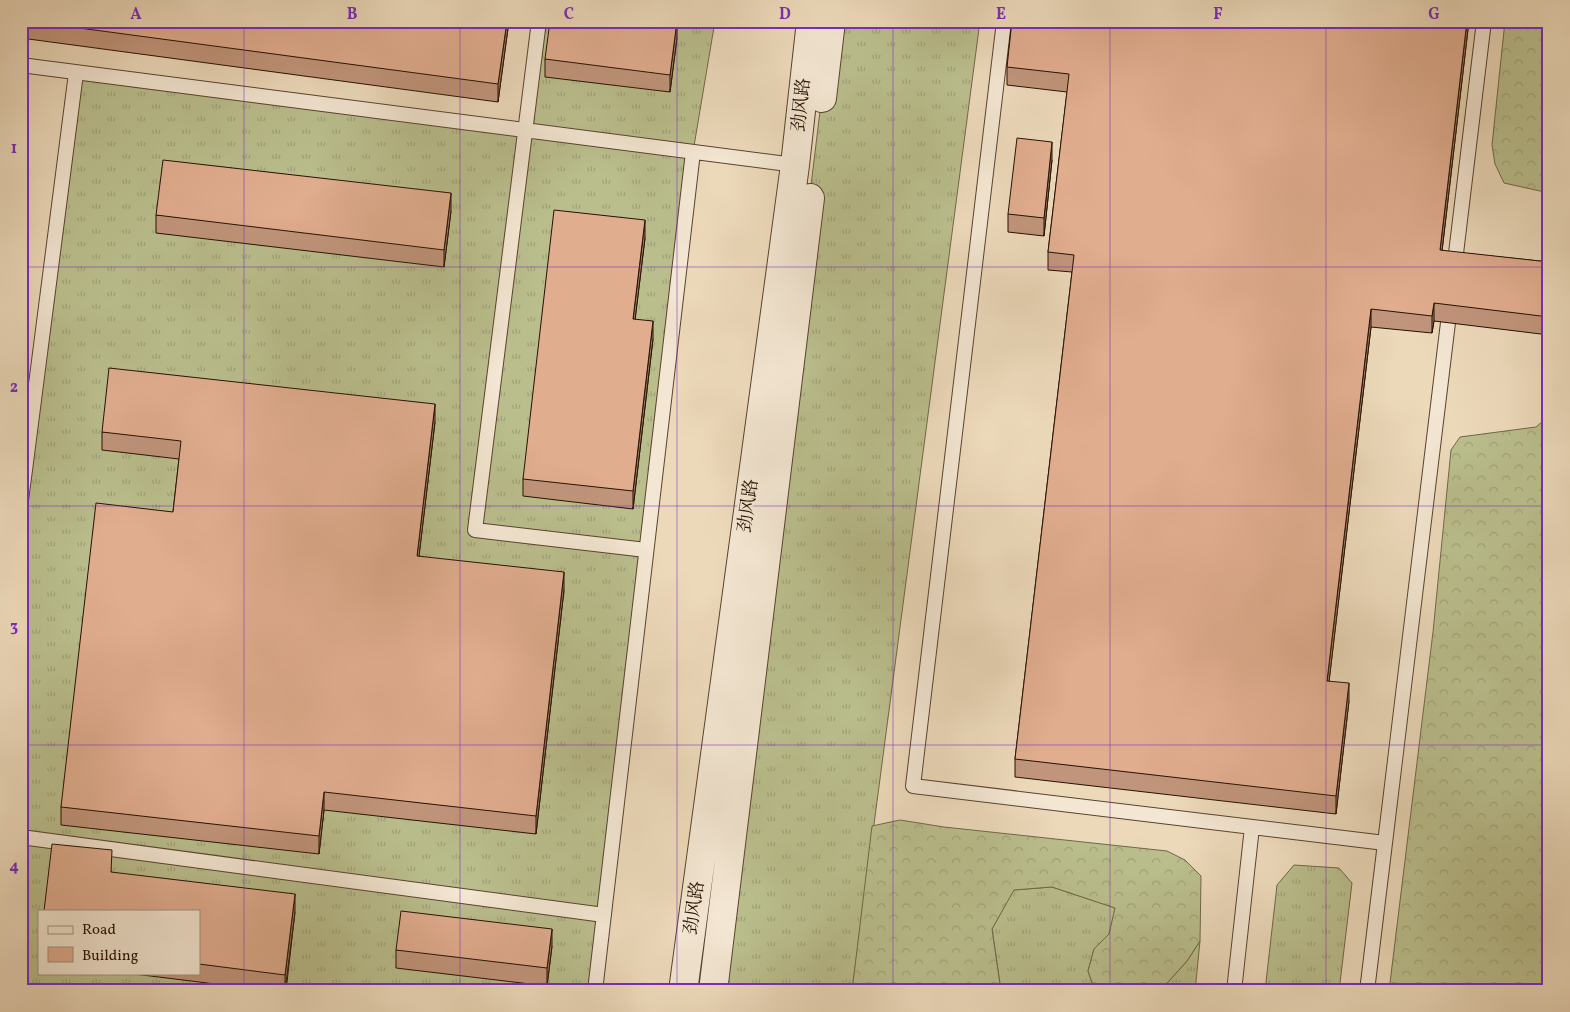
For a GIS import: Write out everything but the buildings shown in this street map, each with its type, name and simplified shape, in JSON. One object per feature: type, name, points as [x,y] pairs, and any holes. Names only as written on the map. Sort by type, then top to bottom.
[{"type":"street","name":"劲风路","points":[[683,991],[795,165],[811,21]]},
{"type":"street","name":"劲风路","points":[[713,991],[831,21]]},
{"type":"lane","points":[[539,21],[524,129],[476,530],[646,550]]},
{"type":"lane","points":[[1004,21],[913,786],[1385,843]]},
{"type":"lane","points":[[1367,991],[1484,21]]},
{"type":"lane","points":[[21,65],[795,165]]},
{"type":"lane","points":[[21,500],[23,470],[76,72]]},
{"type":"lane","points":[[595,991],[693,152]]},
{"type":"lane","points":[[1234,991],[1252,827]]},
{"type":"lane","points":[[21,837],[604,915]]},
{"type":"green space","points":[[539,21],[715,21],[693,152],[595,991],[21,991],[21,470],[76,73],[524,129]]},
{"type":"green space","points":[[831,21],[980,21],[852,991],[713,991]]},
{"type":"green space","points":[[1505,21],[1549,21],[1549,193],[1504,183],[1495,164],[1492,145]]},
{"type":"green space","points":[[1549,416],[1549,991],[1389,991],[1433,632],[1451,450],[1460,437],[1536,427]]},
{"type":"green space","points":[[900,820],[944,827],[1167,851],[1185,860],[1201,876],[1200,941],[1187,961],[1160,991],[1095,991],[1088,971],[1094,949],[1109,934],[1115,908],[1052,887],[1014,890],[992,929],[1001,991],[852,991],[872,826]]},
{"type":"green space","points":[[1294,865],[1339,868],[1352,883],[1339,991],[1265,991],[1277,885]]},
{"type":"green space","points":[[1052,887],[1116,908],[1109,934],[1094,949],[1088,971],[1095,991],[1001,991],[992,929],[1013,890]]},
{"type":"green space","points":[[1200,941],[1195,991],[1160,991],[1187,961]]}]
